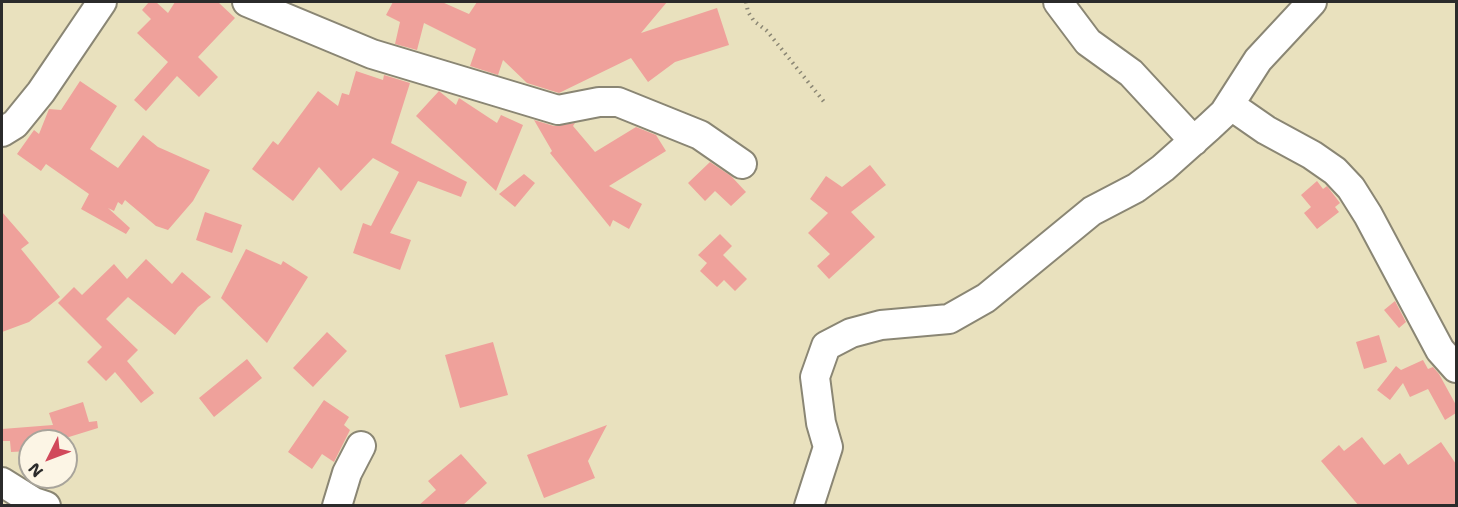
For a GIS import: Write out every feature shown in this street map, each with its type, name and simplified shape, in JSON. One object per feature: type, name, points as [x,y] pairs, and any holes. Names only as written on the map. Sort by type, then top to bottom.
[{"type":"street","points":[[2,132],[15,124],[41,92],[102,2]]},
{"type":"street","points":[[247,2],[372,54],[558,110],[599,102],[618,102],[700,135],[742,164]]},
{"type":"street","points":[[1058,2],[1088,42],[1131,73],[1194,141]]},
{"type":"street","points":[[809,506],[828,447],[821,423],[815,377],[826,346],[851,333],[881,325],[949,319],[967,310],[1014,277],[1092,211],[1136,188],[1194,141],[1230,105],[1258,60],[1312,2]]},
{"type":"street","points":[[1230,105],[1266,130],[1312,155],[1335,171],[1351,188],[1368,215],[1440,350],[1456,368]]},
{"type":"street","points":[[337,506],[347,472],[361,446]]},
{"type":"street","points":[[2,482],[34,502],[46,506]]},
{"type":"path","points":[[746,2],[748,12],[754,21],[767,32],[825,103]]},
{"type":"building","points":[[149,2],[156,2],[168,13],[175,2],[218,2],[235,18],[198,57],[218,77],[199,97],[177,76],[146,111],[134,100],[168,62],[137,33],[151,19],[142,10]]},
{"type":"building","points":[[393,2],[442,2],[469,14],[477,2],[667,2],[641,33],[717,8],[729,45],[675,62],[648,82],[631,58],[559,93],[527,83],[503,60],[498,75],[470,66],[476,49],[424,23],[417,50],[395,44],[400,22],[386,15]]},
{"type":"building","points":[[356,71],[383,80],[384,75],[410,83],[391,143],[467,182],[461,197],[418,181],[390,233],[411,240],[400,270],[353,253],[363,223],[371,226],[399,172],[373,158],[341,191],[319,167],[293,201],[252,169],[273,141],[278,145],[318,91],[338,106],[342,93],[349,95]]},
{"type":"building","points":[[80,81],[117,106],[90,149],[118,168],[143,135],[158,147],[210,170],[193,201],[168,230],[156,226],[125,200],[122,205],[118,202],[114,211],[108,208],[130,228],[126,234],[81,209],[89,194],[46,164],[41,171],[17,154],[34,130],[39,134],[49,109],[61,110]]},
{"type":"building","points":[[439,91],[456,105],[459,98],[497,123],[501,115],[523,125],[496,191],[416,116]]},
{"type":"building","points":[[534,120],[554,126],[575,123],[573,126],[595,152],[636,127],[656,135],[666,151],[609,186],[642,204],[629,229],[613,220],[610,227],[550,153],[552,151]]},
{"type":"building","points":[[710,162],[731,176],[746,192],[731,206],[715,191],[705,201],[688,183]]},
{"type":"building","points":[[870,165],[886,185],[851,212],[875,237],[829,279],[817,266],[830,254],[808,233],[828,213],[810,199],[826,176],[842,187]]},
{"type":"building","points":[[524,174],[535,183],[515,207],[499,194]]},
{"type":"building","points":[[1317,181],[1323,189],[1327,186],[1340,203],[1335,207],[1339,212],[1317,229],[1304,213],[1311,207],[1301,195]]},
{"type":"building","points":[[2,212],[29,243],[21,249],[60,297],[29,322],[2,332]]},
{"type":"building","points":[[205,212],[242,225],[232,253],[196,240]]},
{"type":"building","points":[[720,234],[732,246],[723,255],[747,279],[735,291],[724,280],[717,287],[700,271],[707,263],[698,255]]},
{"type":"building","points":[[246,249],[281,265],[283,261],[308,277],[267,343],[221,298]]},
{"type":"building","points":[[146,259],[172,284],[182,272],[211,297],[198,307],[175,335],[128,297],[106,319],[138,350],[127,361],[154,393],[141,403],[115,372],[106,381],[87,362],[102,347],[58,303],[74,287],[82,295],[114,264],[127,279]]},
{"type":"building","points":[[1395,301],[1406,322],[1399,328],[1384,310]]},
{"type":"building","points":[[327,332],[347,351],[313,387],[293,368]]},
{"type":"building","points":[[1379,335],[1387,362],[1364,369],[1356,342]]},
{"type":"building","points":[[493,342],[508,395],[460,408],[445,355]]},
{"type":"building","points":[[247,359],[262,378],[214,417],[199,398]]},
{"type":"building","points":[[1423,360],[1428,369],[1433,367],[1439,374],[1456,405],[1456,413],[1445,420],[1428,389],[1410,397],[1403,383],[1390,400],[1377,390],[1396,366],[1401,370]]},
{"type":"building","points":[[324,400],[349,417],[344,425],[350,430],[334,462],[322,454],[312,469],[288,452]]},
{"type":"building","points":[[83,402],[89,422],[97,421],[98,428],[78,434],[78,429],[18,429],[18,452],[11,452],[10,441],[2,441],[2,429],[53,425],[49,413]]},
{"type":"building","points":[[607,425],[588,461],[595,478],[544,498],[527,455]]},
{"type":"building","points":[[1362,437],[1384,465],[1400,453],[1408,465],[1441,442],[1456,464],[1456,506],[1359,506],[1321,461],[1339,445],[1344,451]]},
{"type":"building","points":[[461,454],[487,483],[462,506],[418,506],[436,490],[428,481]]}]
